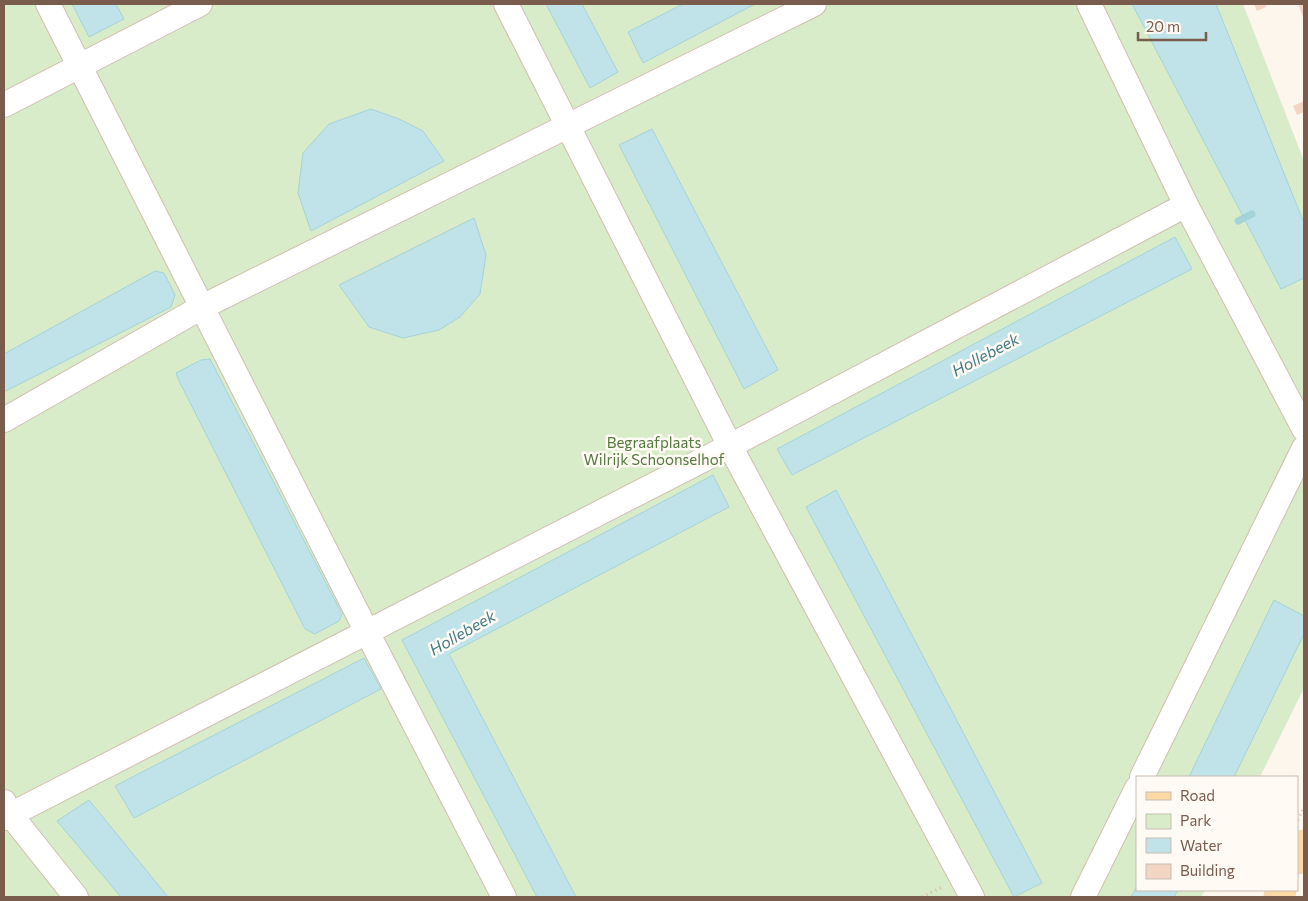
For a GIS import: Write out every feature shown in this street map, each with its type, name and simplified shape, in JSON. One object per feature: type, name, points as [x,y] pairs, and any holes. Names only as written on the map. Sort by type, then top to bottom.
[{"type":"main road","points":[[1298,858],[1304,844]]},
{"type":"lane","points":[[48,4],[366,632],[504,897]]},
{"type":"lane","points":[[4,105],[200,4]]},
{"type":"lane","points":[[506,4],[730,446],[972,897]]},
{"type":"lane","points":[[4,420],[202,308],[814,4]]},
{"type":"lane","points":[[1089,4],[1186,205],[1304,429]]},
{"type":"lane","points":[[76,897],[6,812],[366,632],[730,446],[1186,205]]},
{"type":"lane","points":[[1142,776],[1304,448]]},
{"type":"lane","points":[[1083,897],[1136,790]]},
{"type":"path","points":[[1298,820],[1304,808]]},
{"type":"green space","name":"Begraafplaats Wilrijk Schoonselhof","points":[[4,4],[1243,4],[1304,161],[1304,688],[1260,776],[1136,776],[1136,891],[1204,891],[1201,897],[4,897]]},
{"type":"water","points":[[72,4],[116,4],[124,19],[89,37]]},
{"type":"water","points":[[546,4],[582,4],[618,72],[590,88]]},
{"type":"water","points":[[683,4],[755,4],[643,63],[628,32]]},
{"type":"water","points":[[1132,4],[1216,4],[1304,223],[1304,278],[1281,289]]},
{"type":"water","points":[[371,109],[399,119],[423,131],[444,161],[311,231],[298,193],[303,153],[329,124]]},
{"type":"water","points":[[652,129],[778,370],[744,389],[619,145]]},
{"type":"water","points":[[474,218],[486,255],[480,294],[460,317],[439,330],[403,338],[369,327],[339,285]]},
{"type":"water","points":[[1175,237],[1192,269],[792,475],[777,449]]},
{"type":"water","points":[[155,271],[164,273],[175,295],[171,307],[4,392],[4,354]]},
{"type":"water","points":[[210,359],[342,614],[339,621],[315,634],[305,629],[178,379],[176,373],[201,360]]},
{"type":"water","points":[[713,475],[729,507],[449,654],[576,897],[537,897],[402,640]]},
{"type":"water","points":[[836,490],[1042,883],[1014,897],[806,507]]},
{"type":"water","points":[[1274,600],[1304,616],[1304,634],[1234,776],[1189,776]]},
{"type":"water","points":[[364,658],[381,689],[134,818],[115,786]]},
{"type":"water","points":[[89,800],[168,897],[121,897],[57,821]]},
{"type":"water","points":[[1136,888],[1136,891],[1177,891],[1174,897],[1131,897]]},
{"type":"building","points":[[1254,4],[1265,4],[1266,7],[1257,11]]},
{"type":"building","points":[[1298,4],[1304,4],[1304,20]]},
{"type":"building","points":[[1304,101],[1304,112],[1297,115],[1293,106]]},
{"type":"waterway","name":"Hollebeek","points":[[1238,221],[1252,214]]}]
